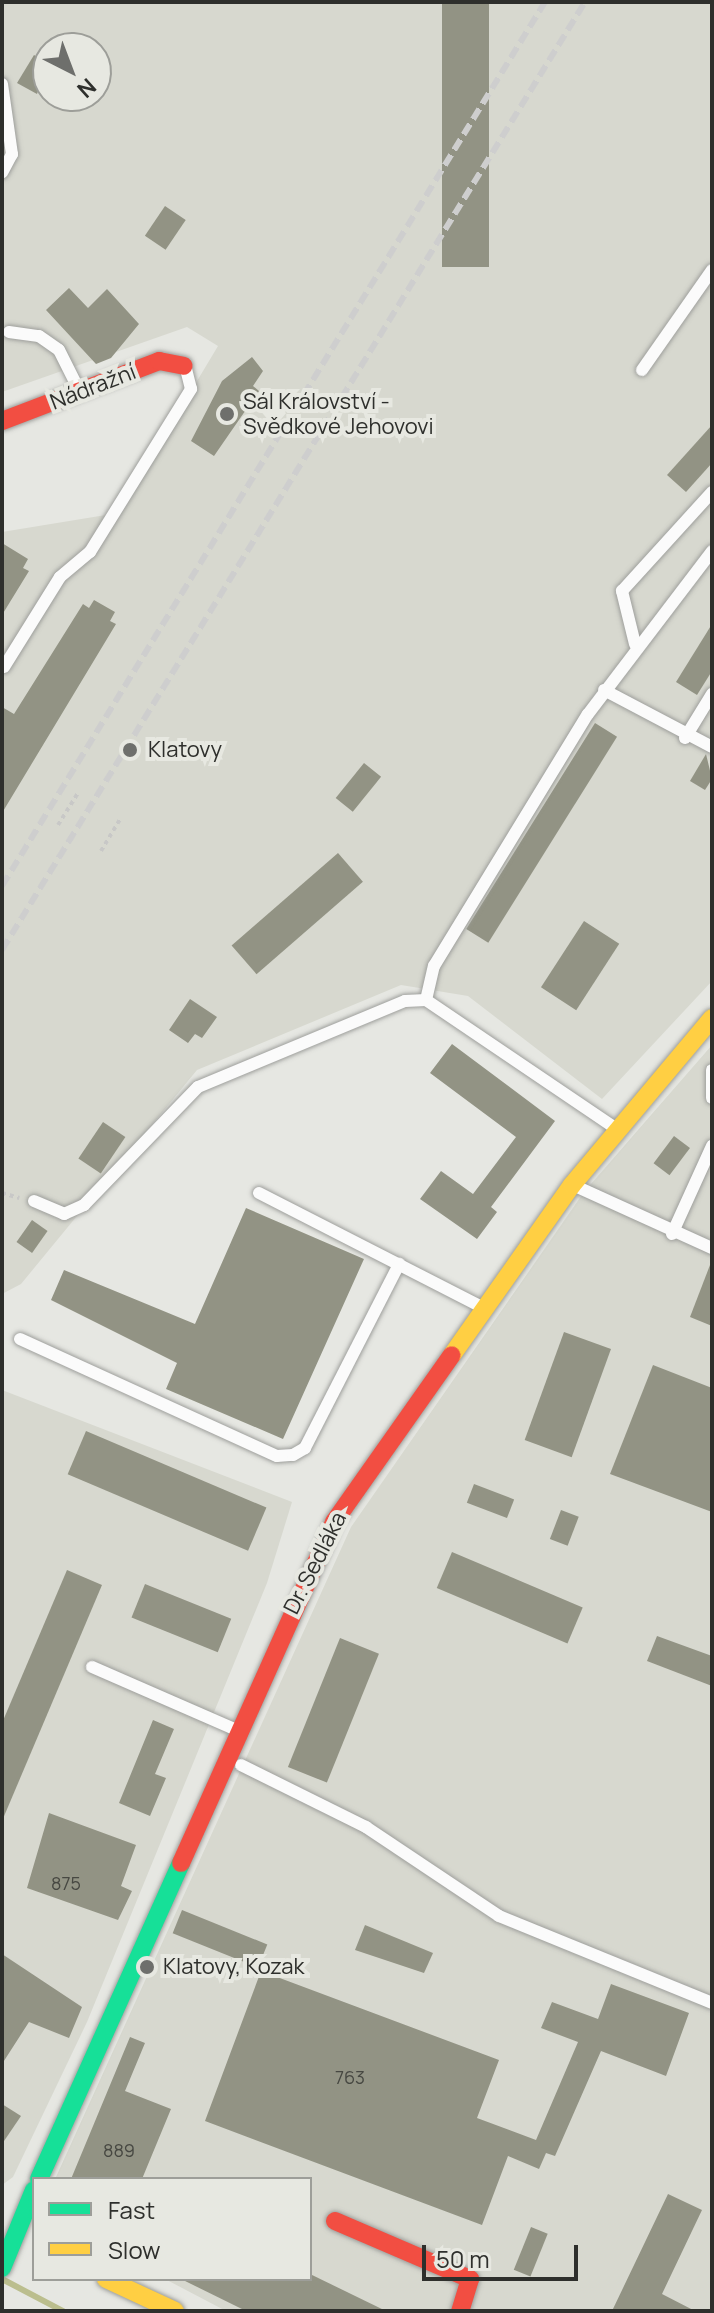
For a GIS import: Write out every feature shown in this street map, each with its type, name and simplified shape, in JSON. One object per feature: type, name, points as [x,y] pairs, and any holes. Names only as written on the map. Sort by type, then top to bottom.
[{"type":"street","name":"Nádražní","points":[[2,421],[159,361],[184,366]]},
{"type":"street","name":"Dr. Sedláka","points":[[40,2177],[237,1730],[334,1522],[572,1185],[615,1128],[712,1018]]},
{"type":"street","points":[[7,2248],[32,2194]]},
{"type":"street","points":[[335,2221],[470,2279],[460,2311]]},
{"type":"street","points":[[110,2281],[175,2311]]},
{"type":"lane","points":[[2,84],[12,154],[2,173]]},
{"type":"lane","points":[[642,370],[712,270]]},
{"type":"lane","points":[[9,332],[39,336],[59,350],[79,392]]},
{"type":"lane","points":[[4,667],[60,577],[90,552],[191,389],[184,366]]},
{"type":"lane","points":[[635,644],[622,591],[712,492]]},
{"type":"lane","points":[[426,1000],[434,966],[604,690],[635,644],[712,551]]},
{"type":"lane","points":[[604,690],[685,738],[712,747]]},
{"type":"lane","points":[[685,738],[712,694]]},
{"type":"lane","points":[[34,1201],[64,1214],[84,1205],[198,1087],[405,1001],[426,1000],[615,1128]]},
{"type":"lane","points":[[712,1070],[712,1098]]},
{"type":"lane","points":[[672,1234],[712,1146]]},
{"type":"lane","points":[[572,1185],[672,1234],[712,1248]]},
{"type":"lane","points":[[259,1193],[485,1308]]},
{"type":"lane","points":[[20,1339],[277,1456],[293,1455],[305,1448],[399,1264]]},
{"type":"lane","points":[[92,1667],[237,1730]]},
{"type":"lane","points":[[241,1765],[366,1827],[499,1916],[712,2003]]},
{"type":"path","points":[[58,825],[79,792]]},
{"type":"path","points":[[101,851],[121,818]]},
{"type":"shaded area","points":[[2,2],[712,2],[712,981],[602,1099],[468,996],[401,985],[197,1070],[21,1284],[2,1294],[2,532],[118,513],[218,346],[187,327],[2,392]]},
{"type":"shaded area","points":[[712,1045],[712,2311],[226,2311],[169,2281],[312,2281],[312,2177],[56,2177],[351,1527],[584,1192]]},
{"type":"shaded area","points":[[2,1390],[292,1502],[267,1583],[87,2022],[13,2177],[2,2185]]},
{"type":"building","points":[[442,2],[489,2],[489,267],[442,267]]},
{"type":"building","points":[[32,58],[32,91],[17,83]]},
{"type":"building","points":[[165,206],[186,220],[166,250],[145,236]]},
{"type":"building","points":[[69,288],[88,308],[107,289],[139,324],[111,358],[96,364],[46,310]]},
{"type":"building","points":[[252,357],[263,371],[253,386],[259,391],[214,456],[191,441],[222,381]]},
{"type":"building","points":[[712,425],[712,463],[686,492],[667,475]]},
{"type":"building","points":[[2,543],[28,559],[23,568],[29,571],[2,615]]},
{"type":"building","points":[[94,600],[115,612],[110,621],[116,624],[2,813],[2,707],[14,714],[83,604],[89,608]]},
{"type":"building","points":[[712,624],[712,671],[697,695],[676,682]]},
{"type":"building","points":[[595,723],[617,737],[488,943],[466,929]]},
{"type":"building","points":[[706,754],[712,779],[705,790],[690,781]]},
{"type":"building","points":[[364,763],[381,777],[353,812],[336,798]]},
{"type":"building","points":[[338,853],[363,882],[257,974],[232,946]]},
{"type":"building","points":[[584,921],[619,944],[576,1010],[541,987]]},
{"type":"building","points":[[190,999],[217,1017],[202,1038],[195,1034],[188,1043],[169,1030]]},
{"type":"building","points":[[452,1044],[555,1121],[491,1207],[497,1212],[477,1239],[420,1199],[441,1171],[473,1194],[516,1137],[430,1073]]},
{"type":"building","points":[[103,1122],[125,1137],[101,1174],[78,1158]]},
{"type":"building","points":[[674,1136],[690,1148],[670,1175],[654,1163]]},
{"type":"building","points":[[246,1208],[364,1259],[283,1439],[166,1389],[177,1363],[51,1300],[64,1270],[195,1324]]},
{"type":"building","points":[[32,1220],[48,1231],[32,1253],[17,1242]]},
{"type":"building","points":[[712,1265],[712,1326],[690,1317]]},
{"type":"building","points":[[564,1332],[611,1349],[572,1457],[525,1440]]},
{"type":"building","points":[[653,1365],[712,1388],[712,1512],[610,1474]]},
{"type":"building","points":[[86,1431],[266,1508],[248,1551],[68,1474]]},
{"type":"building","points":[[474,1484],[514,1499],[507,1518],[467,1503]]},
{"type":"building","points":[[561,1510],[579,1517],[568,1546],[550,1539]]},
{"type":"building","points":[[452,1552],[583,1607],[567,1643],[437,1588]]},
{"type":"building","points":[[67,1570],[102,1585],[2,1821],[2,1723]]},
{"type":"building","points":[[145,1584],[231,1619],[218,1652],[132,1617]]},
{"type":"building","points":[[657,1636],[712,1656],[712,1686],[647,1661]]},
{"type":"building","points":[[340,1638],[379,1654],[327,1783],[288,1767]]},
{"type":"building","points":[[153,1720],[174,1729],[155,1774],[166,1778],[150,1816],[119,1803]]},
{"type":"building","points":[[49,1813],[136,1845],[121,1886],[132,1891],[118,1920],[27,1888]]},
{"type":"building","points":[[182,1910],[267,1944],[258,1968],[173,1933]]},
{"type":"building","points":[[365,1925],[433,1953],[424,1973],[355,1950]]},
{"type":"building","points":[[2,1954],[82,2007],[69,2038],[29,2022],[2,2064]]},
{"type":"building","points":[[261,1971],[499,2060],[477,2118],[536,2140],[578,2042],[541,2028],[552,2002],[598,2019],[611,1984],[689,2013],[666,2076],[601,2051],[555,2156],[546,2153],[539,2169],[508,2156],[482,2225],[205,2121]]},
{"type":"building","points":[[130,2037],[145,2043],[125,2091],[171,2109],[143,2177],[72,2177]]},
{"type":"building","points":[[2,2104],[21,2116],[2,2144]]},
{"type":"building","points":[[668,2194],[702,2210],[662,2294],[695,2311],[612,2311]]},
{"type":"building","points":[[531,2227],[548,2234],[530,2276],[514,2270]]},
{"type":"building","points":[[312,2275],[386,2311],[246,2311],[185,2281],[312,2281]]},
{"type":"waterway","points":[[2,2279],[63,2311]]},
{"type":"railway","points":[[2,886],[545,2]]},
{"type":"railway","points":[[2,950],[585,2]]},
{"type":"traffic: fast","points":[[40,2177],[181,1863]]},
{"type":"traffic: fast","points":[[2,2268],[32,2195]]},
{"type":"traffic: slow","points":[[452,1355],[572,1185],[712,1018]]},
{"type":"traffic: slow","points":[[110,2281],[175,2311]]},
{"type":"traffic: jam","points":[[2,421],[159,361],[184,366]]},
{"type":"traffic: jam","points":[[181,1863],[334,1522],[452,1355]]},
{"type":"traffic: jam","points":[[335,2221],[470,2279],[460,2311]]},
{"type":"place","name":"Sál Království - Svědkové Jehovovi","points":[[227,414]]},
{"type":"place","name":"Klatovy","points":[[130,750]]},
{"type":"place","name":"Klatovy, Kozak","points":[[147,1967]]}]
